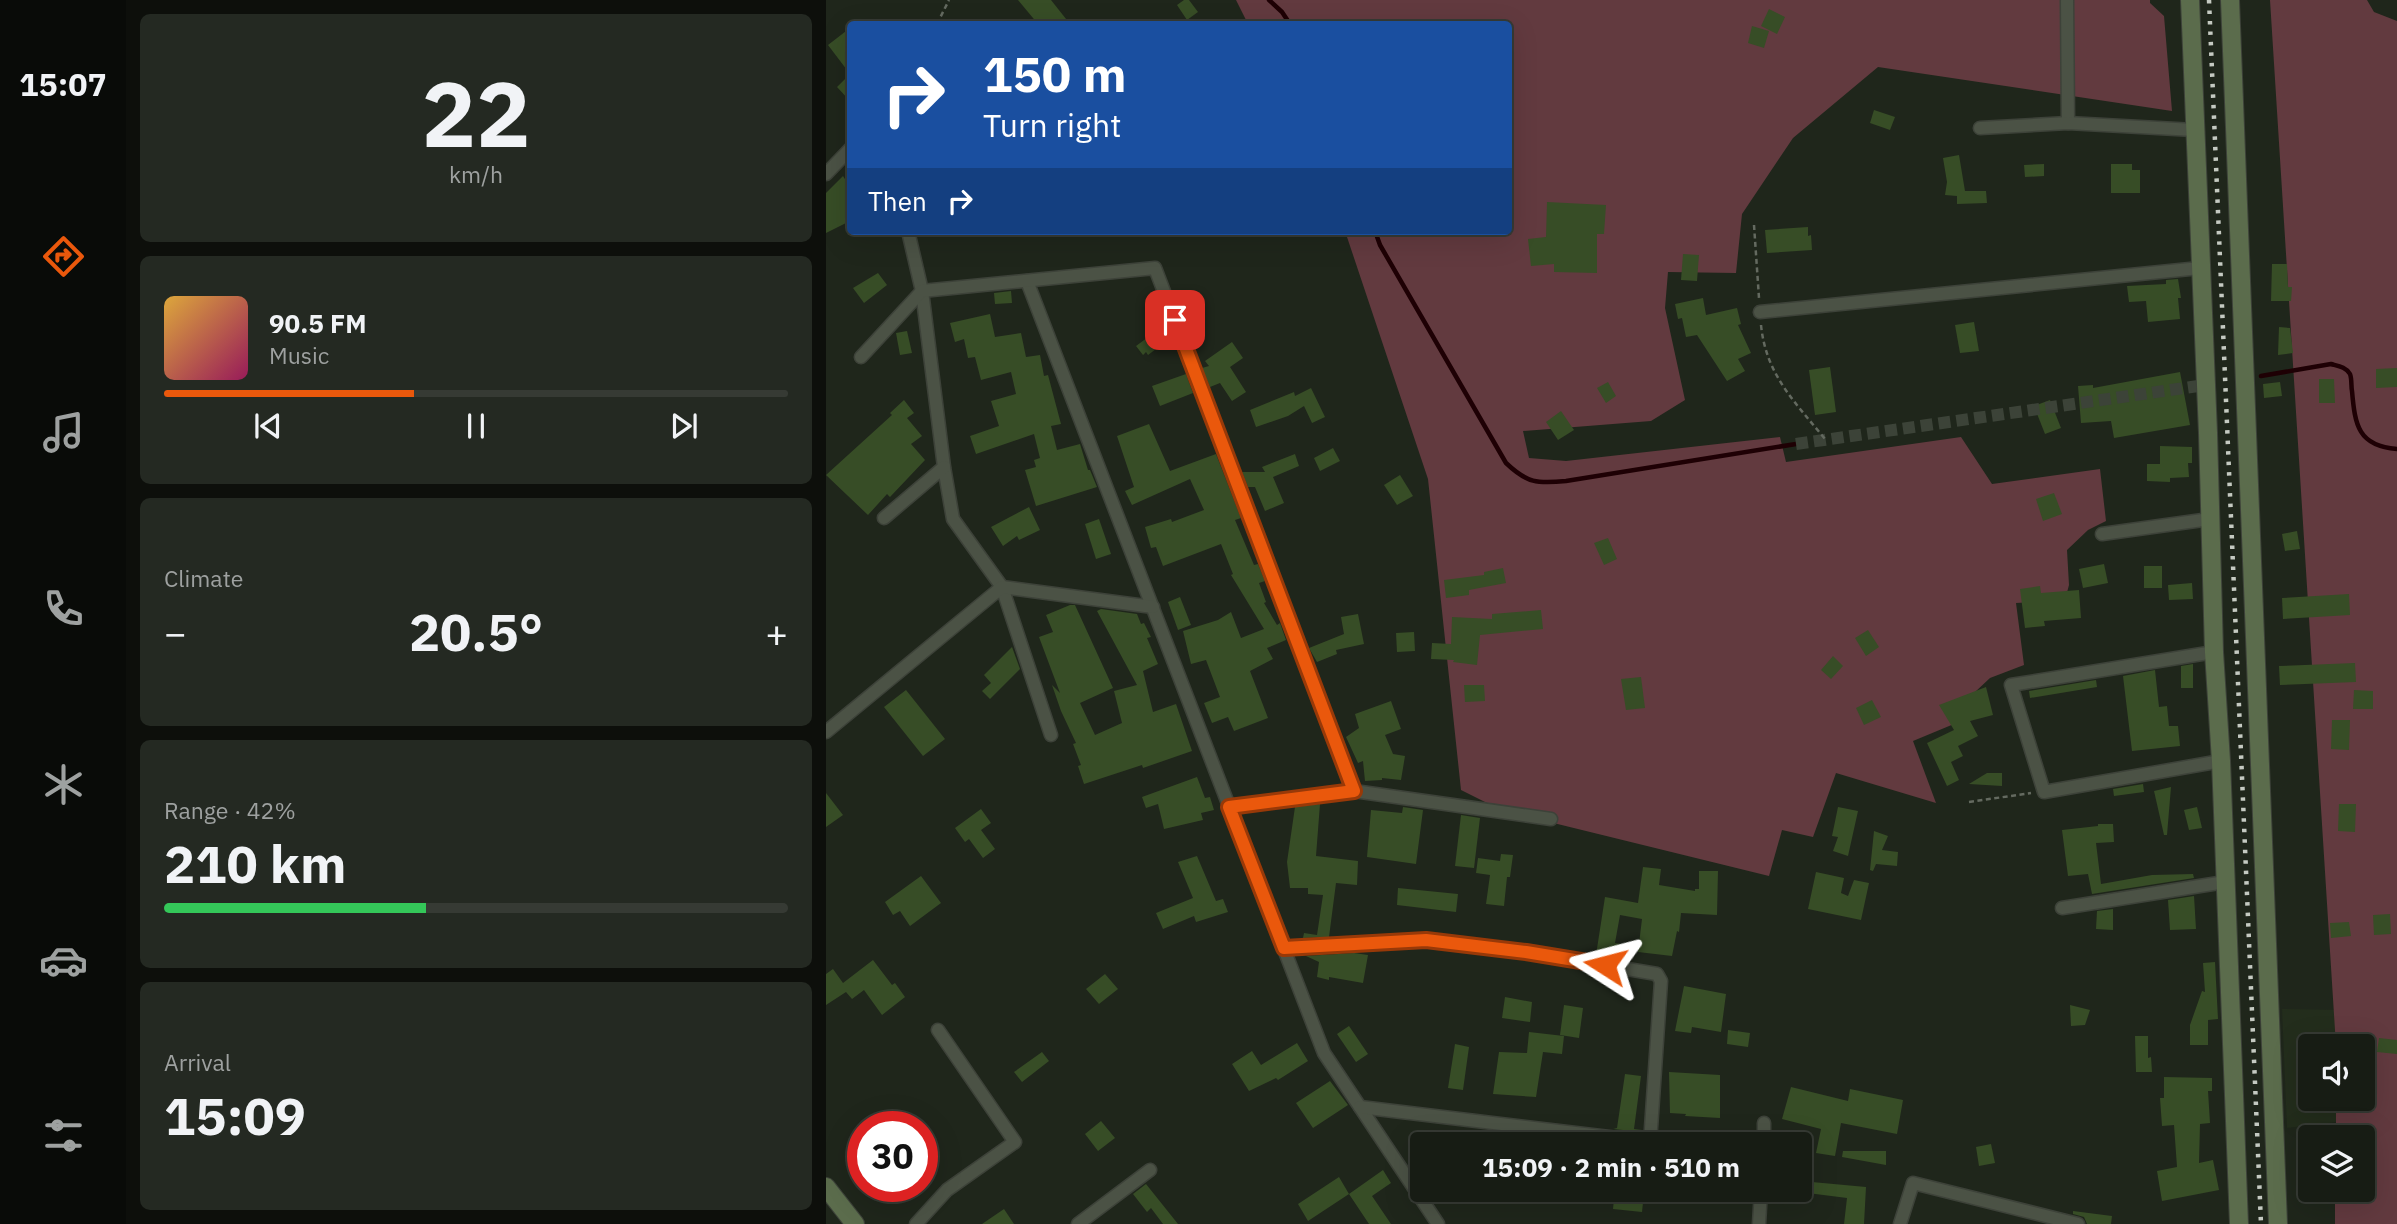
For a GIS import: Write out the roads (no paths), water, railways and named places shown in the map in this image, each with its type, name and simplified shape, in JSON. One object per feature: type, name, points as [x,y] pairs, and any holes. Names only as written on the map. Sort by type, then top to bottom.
[{"type":"main road","points":[[2190,0],[2239,1224]]},
{"type":"main road","points":[[2230,0],[2278,1224]]},
{"type":"main road","points":[[826,1186],[855,1224]]},
{"type":"street","points":[[2067,0],[2068,123]]},
{"type":"street","points":[[1980,128],[2068,123],[2194,130]]},
{"type":"street","points":[[826,174],[847,157]]},
{"type":"street","points":[[909,235],[922,291],[953,519],[1002,587],[1051,735]]},
{"type":"street","points":[[862,356],[922,291],[1155,268],[1354,791]]},
{"type":"street","points":[[1760,312],[2200,268]]},
{"type":"street","points":[[1027,281],[1324,1053],[1438,1224]]},
{"type":"street","points":[[884,518],[944,467]]},
{"type":"street","points":[[2102,534],[2210,519]]},
{"type":"street","points":[[826,732],[1002,587],[1153,607]]},
{"type":"street","points":[[2214,652],[2011,685],[2044,792],[2221,761]]},
{"type":"street","points":[[1229,807],[1354,791],[1551,819]]},
{"type":"street","points":[[2062,908],[2225,882]]},
{"type":"street","points":[[1284,948],[1426,940],[1526,952],[1657,974],[1661,981],[1651,1132]]},
{"type":"street","points":[[916,1224],[947,1190],[1015,1142],[938,1030]]},
{"type":"street","points":[[1360,1108],[1559,1132]]},
{"type":"street","points":[[1764,1123],[1764,1132]]},
{"type":"street","points":[[1079,1224],[1150,1170]]},
{"type":"street","points":[[1900,1224],[1913,1183],[2043,1220],[2078,1224]]},
{"type":"street","points":[[1759,1224],[1760,1202]]},
{"type":"waterway","points":[[1269,0],[1288,21]]},
{"type":"waterway","points":[[1376,235],[1506,463],[1520,475],[1540,482],[1566,481],[1796,444]]},
{"type":"waterway","points":[[2261,376],[2331,364],[2344,368],[2351,376],[2355,414],[2361,432],[2374,443],[2397,449]]},
{"type":"tunnel","points":[[1796,444],[2205,385]]},
{"type":"railway","points":[[2209,0],[2261,1224]]}]
